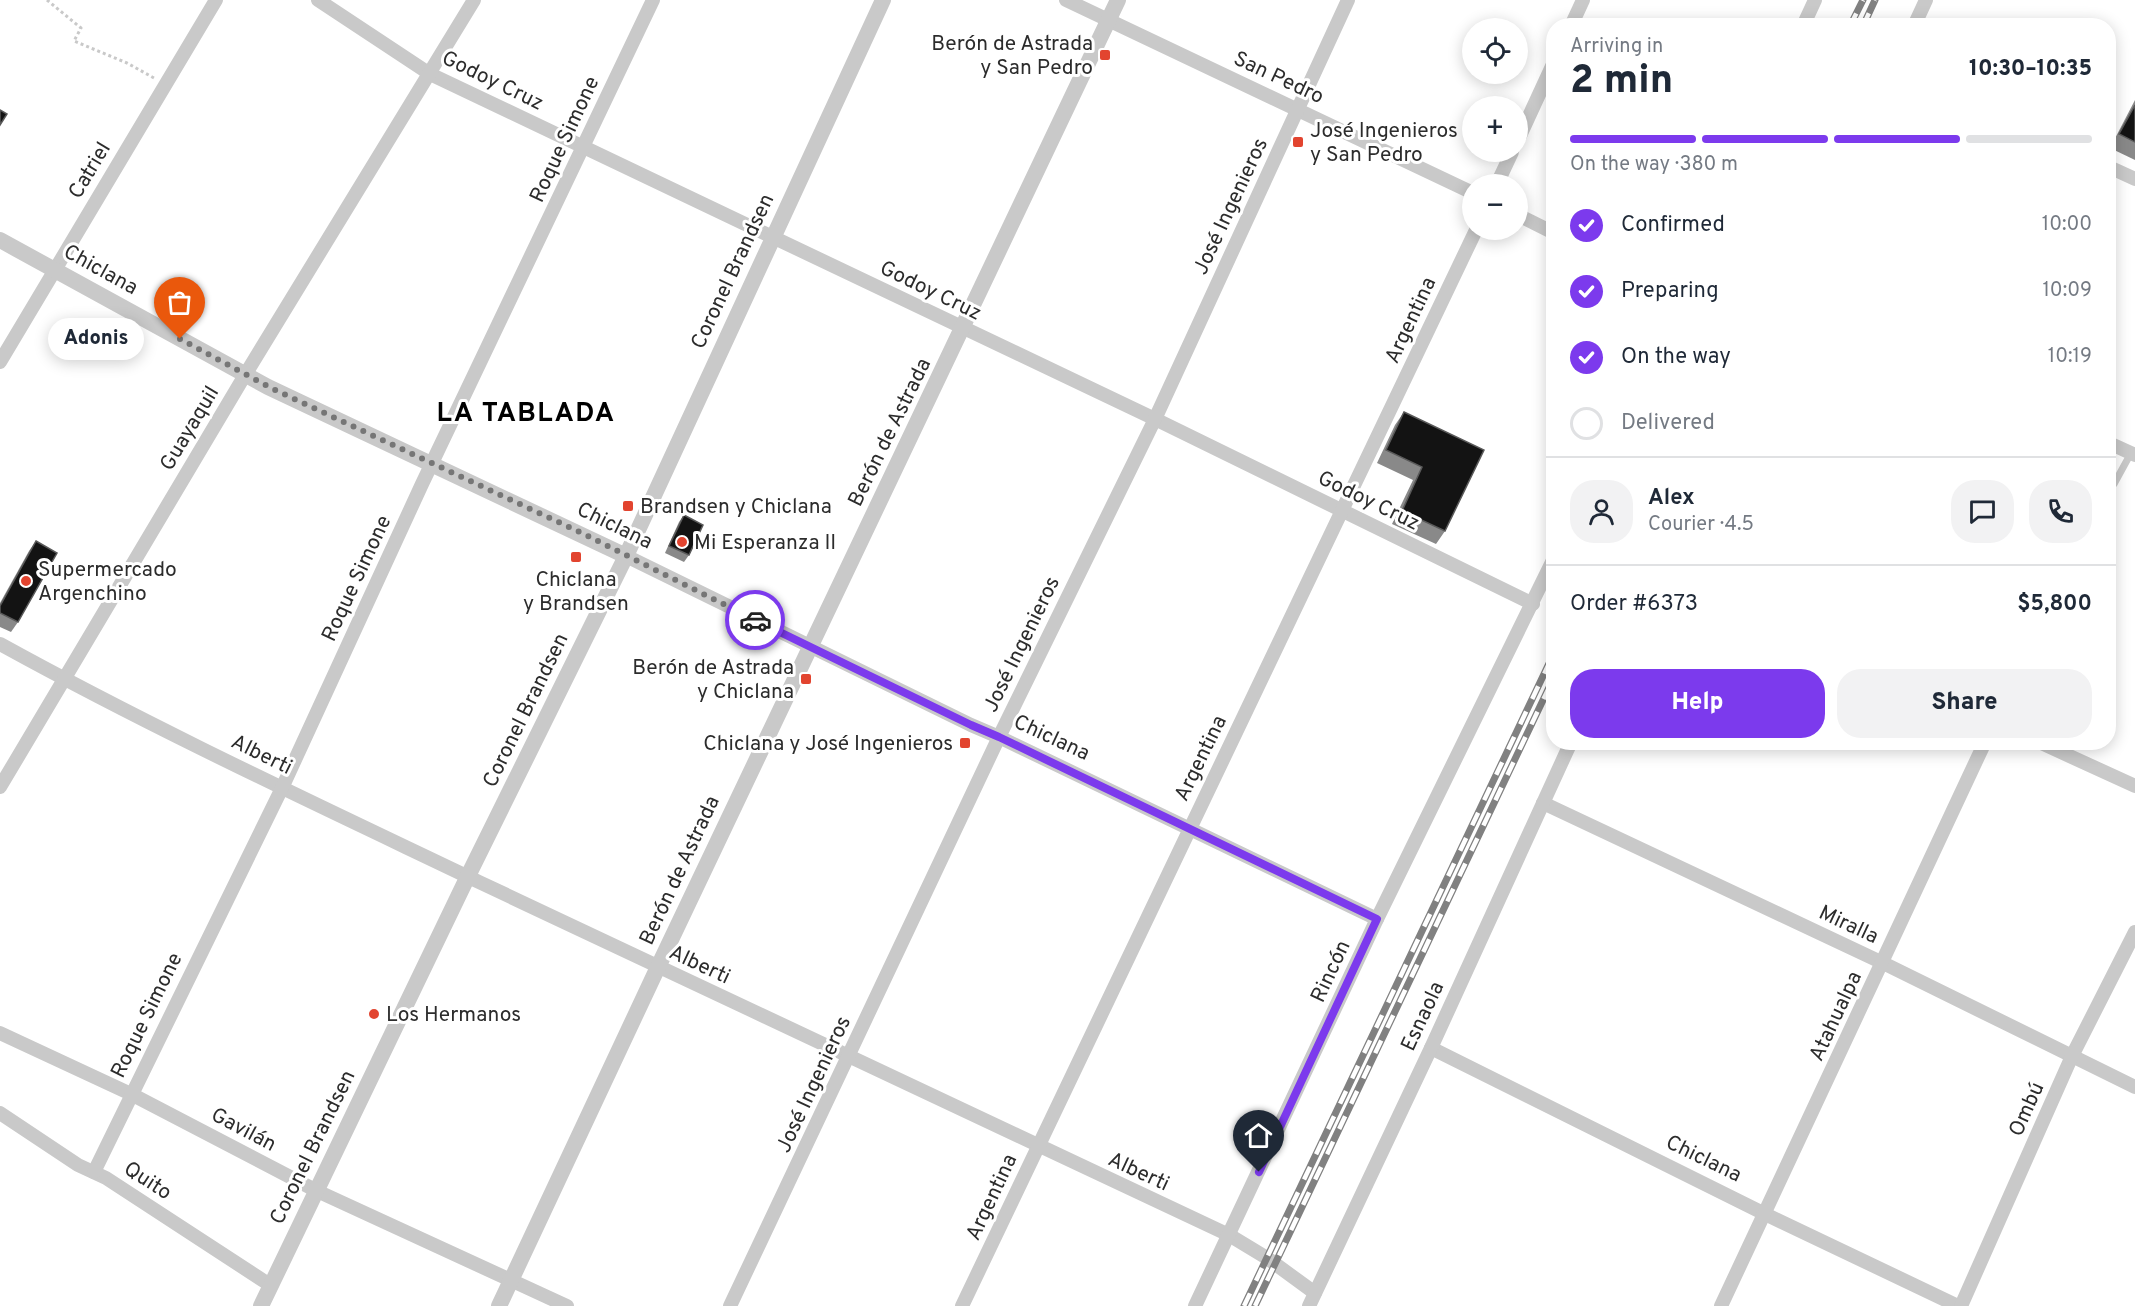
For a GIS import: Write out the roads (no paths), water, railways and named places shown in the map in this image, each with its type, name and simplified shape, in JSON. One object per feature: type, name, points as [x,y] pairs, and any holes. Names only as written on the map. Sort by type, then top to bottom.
[{"type":"street","name":"Catriel","points":[[0,362],[216,0]]},
{"type":"street","name":"Godoy Cruz","points":[[318,0],[430,74],[1155,419],[1533,604]]},
{"type":"street","name":"Guayaquil","points":[[0,787],[245,375],[474,0]]},
{"type":"street","name":"Roque Simone","points":[[94,1172],[282,788],[431,464],[653,0]]},
{"type":"street","name":"Coronel Brandsen","points":[[261,1306],[468,876],[626,556],[883,0]]},
{"type":"street","name":"San Pedro","points":[[1066,0],[1462,188]]},
{"type":"street","name":"Berón de Astrada","points":[[499,1306],[1118,0]]},
{"type":"street","name":"José Ingenieros","points":[[730,1306],[999,737],[1155,419],[1348,0]]},
{"type":"street","points":[[1575,18],[1583,0]]},
{"type":"street","points":[[1807,18],[1815,0]]},
{"type":"street","points":[[1918,18],[1926,0]]},
{"type":"street","points":[[1528,118],[1546,79]]},
{"type":"street","points":[[2116,170],[2135,179]]},
{"type":"street","points":[[1528,220],[1546,228]]},
{"type":"street","name":"Chiclana","points":[[0,240],[245,375],[584,534],[971,725],[1377,919]]},
{"type":"street","name":"Argentina","points":[[962,1306],[1471,240]]},
{"type":"street","points":[[2116,445],[2134,451]]},
{"type":"street","name":"Rincón","points":[[1195,1306],[1377,919],[1546,576]]},
{"type":"street","name":"Alberti","points":[[0,644],[65,680],[282,788],[849,1058],[1229,1235],[1267,1258],[1315,1293]]},
{"type":"street","name":"Esnaola","points":[[1309,1306],[1431,1048],[1567,750]]},
{"type":"street","name":"Atahualpa","points":[[1721,1306],[1981,750]]},
{"type":"street","points":[[2056,750],[2135,786]]},
{"type":"street","name":"Miralla","points":[[1543,803],[1883,963],[2135,1087]]},
{"type":"street","name":"Ombú","points":[[1960,1306],[2072,1056],[2135,932]]},
{"type":"street","name":"Gavilán","points":[[0,1033],[131,1094],[317,1191],[567,1306]]},
{"type":"street","name":"Chiclana","points":[[1431,1048],[1765,1214],[1960,1306]]},
{"type":"street","name":"Quito","points":[[0,1113],[78,1165],[106,1178],[270,1286]]},
{"type":"lane","points":[[2116,481],[2134,451]]},
{"type":"railway","points":[[1854,18],[1863,0]]},
{"type":"railway","points":[[1867,18],[1875,0]]},
{"type":"railway","points":[[1244,1306],[1546,670]]},
{"type":"railway","points":[[1255,1306],[1546,694]]},
{"type":"place","name":"Berón de Astrada y San Pedro","points":[[1105,55]]},
{"type":"place","name":"José Ingenieros y San Pedro","points":[[1298,142]]},
{"type":"place","name":"Adonis","points":[[180,339]]},
{"type":"place","name":"Brandsen y Chiclana","points":[[628,506]]},
{"type":"place","name":"Mi Esperanza II","points":[[682,542]]},
{"type":"place","name":"Chiclana y Brandsen","points":[[576,557]]},
{"type":"place","name":"Supermercado Argenchino","points":[[26,581]]},
{"type":"place","name":"Berón de Astrada y Chiclana","points":[[806,679]]},
{"type":"place","name":"Chiclana y José Ingenieros","points":[[965,743]]},
{"type":"place","name":"Los Hermanos","points":[[374,1014]]},
{"type":"district","name":"LA TABLADA","points":[[526,412]]}]
